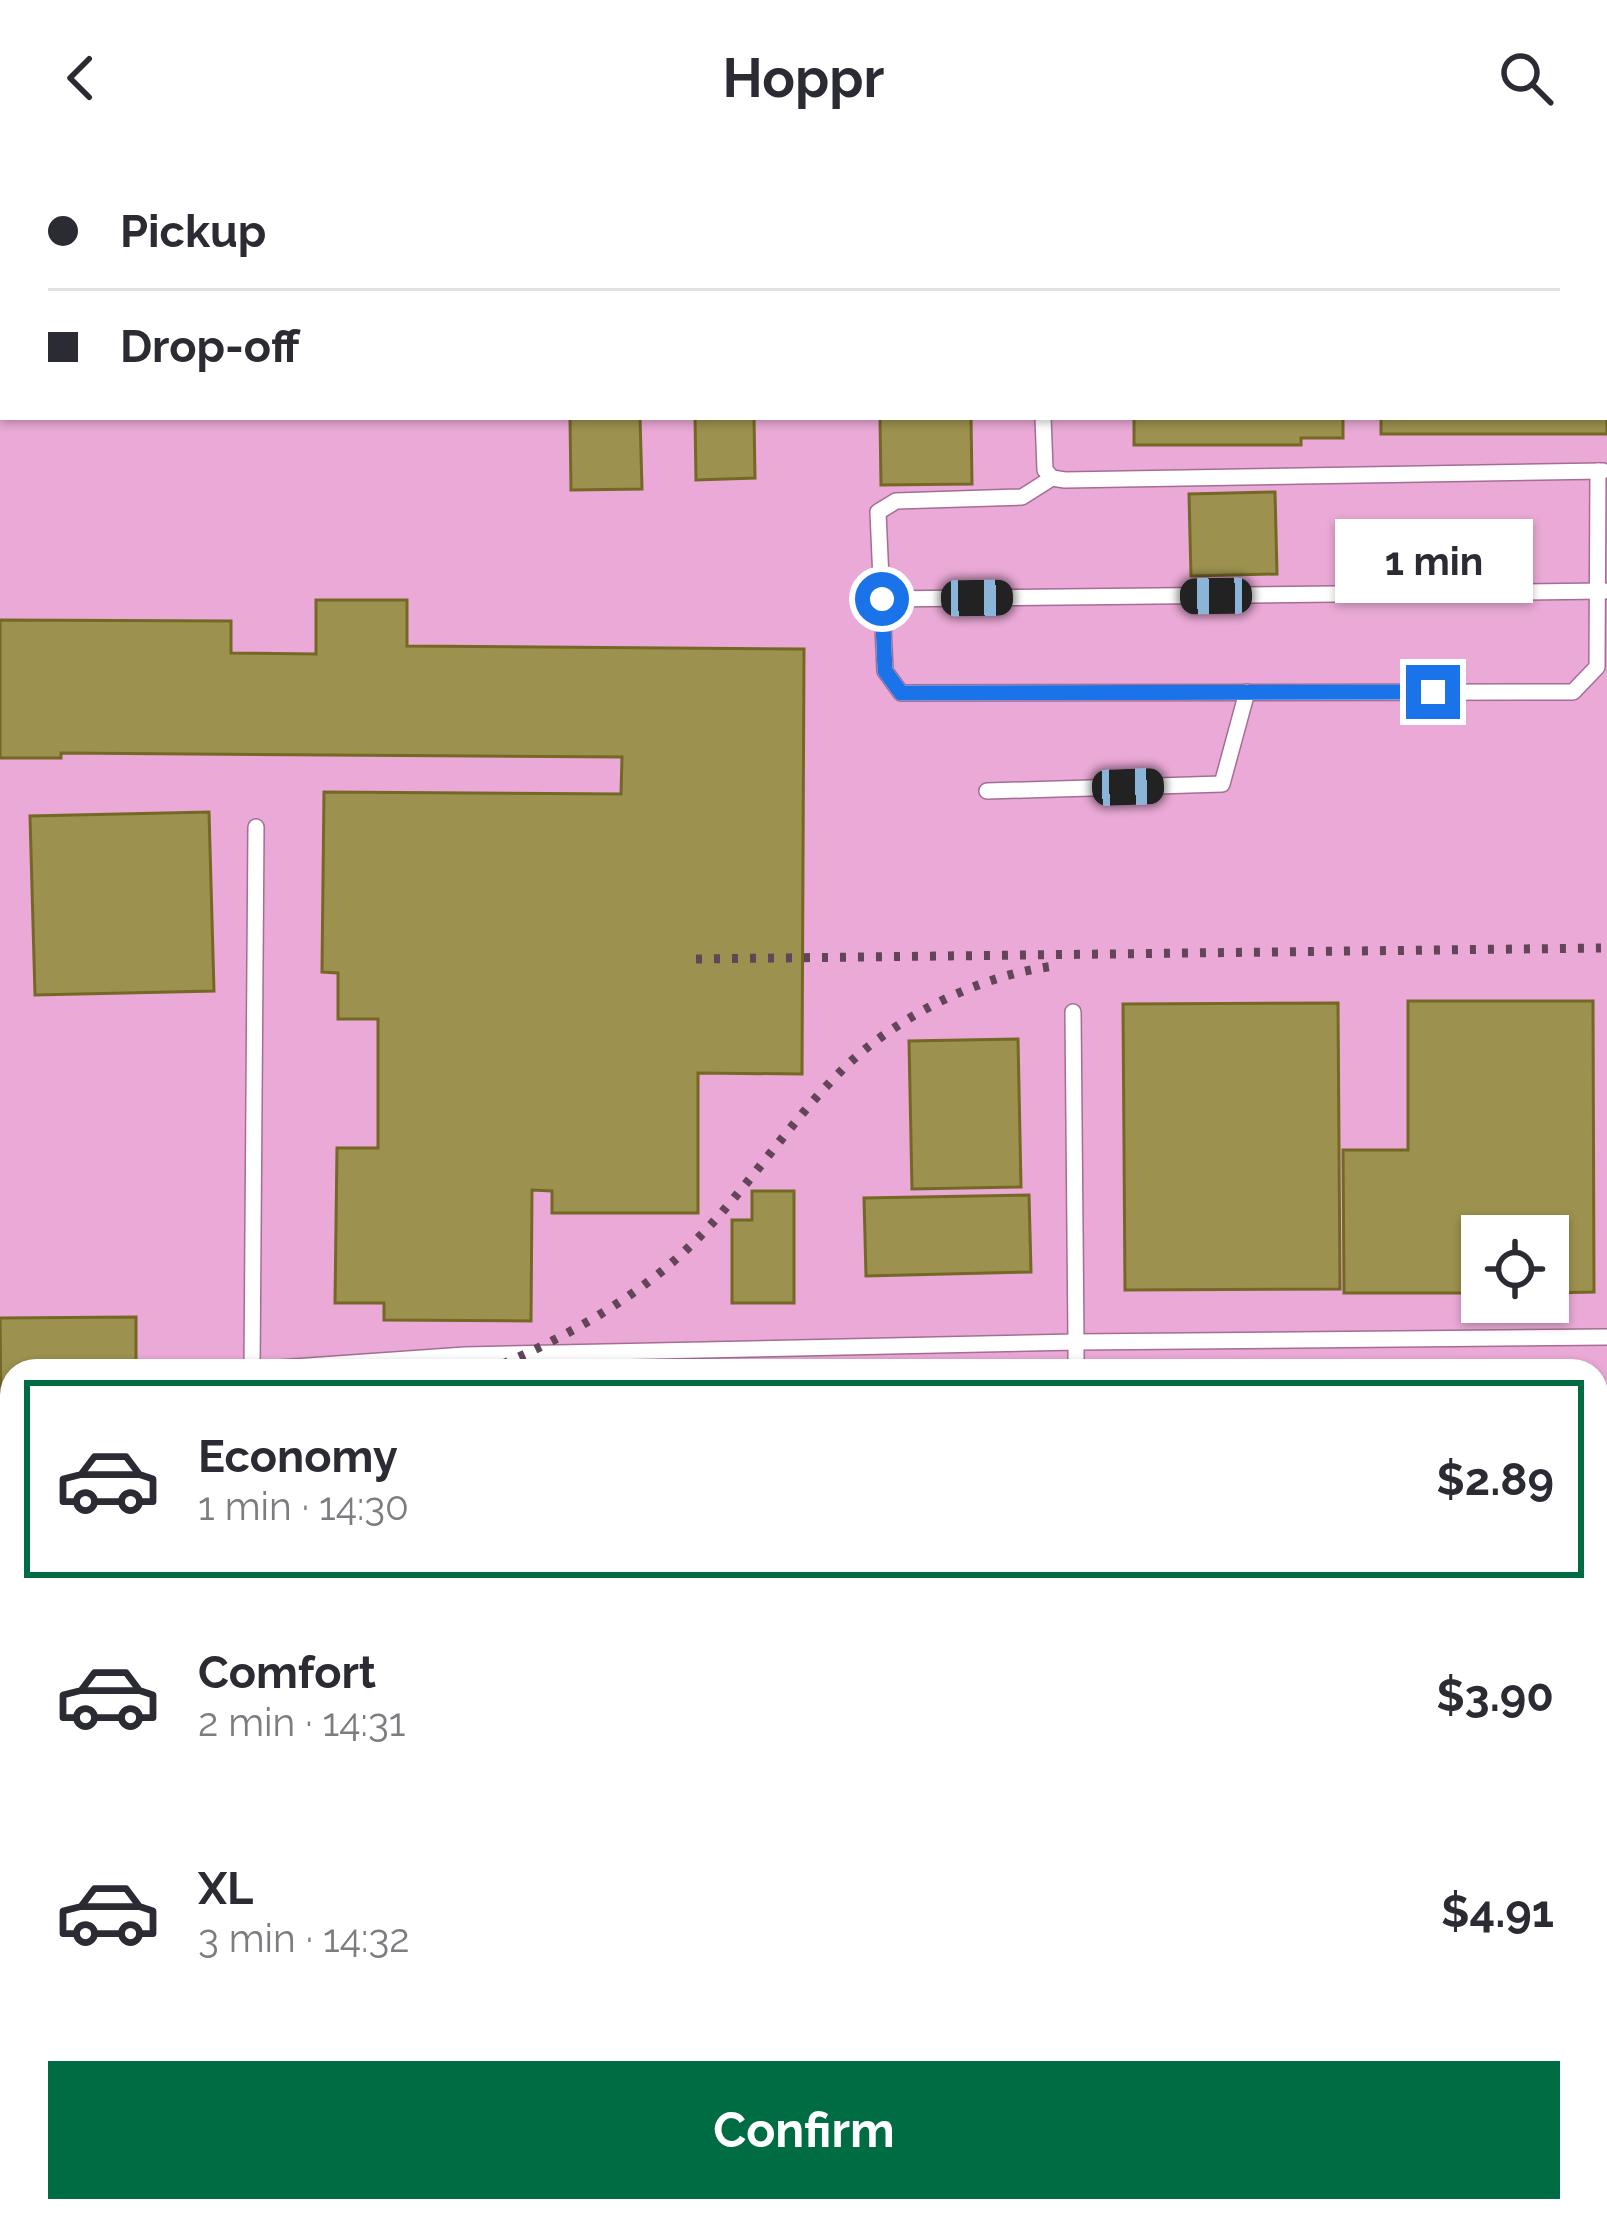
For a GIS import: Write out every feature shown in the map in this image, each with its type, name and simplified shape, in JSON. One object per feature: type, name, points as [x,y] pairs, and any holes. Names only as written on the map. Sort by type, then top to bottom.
[{"type":"lane","points":[[1042,420],[1045,470],[1052,478]]},
{"type":"lane","points":[[1602,471],[1597,667],[1573,692],[901,693],[885,671],[878,512],[896,500],[1022,497],[1052,478],[1602,471]]},
{"type":"lane","points":[[882,599],[1602,591]]},
{"type":"lane","points":[[987,791],[1222,784],[1247,692]]},
{"type":"lane","points":[[252,1359],[256,827]]},
{"type":"lane","points":[[1072,1012],[1076,1359]]},
{"type":"lane","points":[[408,1359],[1076,1342],[1607,1337]]},
{"type":"shaded area","points":[[0,420],[1607,420],[1607,1359],[0,1359]]},
{"type":"building","points":[[570,420],[640,420],[642,489],[571,490]]},
{"type":"building","points":[[695,420],[754,420],[755,478],[696,480]]},
{"type":"building","points":[[880,420],[971,420],[972,484],[881,485]]},
{"type":"building","points":[[1134,420],[1343,420],[1343,438],[1301,438],[1301,445],[1134,445]]},
{"type":"building","points":[[1381,420],[1607,420],[1607,434],[1381,434]]},
{"type":"building","points":[[1275,492],[1277,574],[1191,576],[1189,494]]},
{"type":"building","points":[[316,600],[407,600],[407,646],[804,649],[802,1074],[698,1073],[698,1213],[552,1213],[552,1191],[532,1190],[531,1321],[384,1320],[384,1303],[335,1303],[337,1148],[378,1148],[378,1019],[338,1019],[338,973],[322,972],[324,792],[621,794],[622,757],[61,753],[61,758],[0,758],[0,620],[231,621],[231,653],[316,654]]},
{"type":"building","points":[[209,812],[214,991],[35,995],[30,816]]},
{"type":"building","points":[[1408,1001],[1593,1001],[1594,1292],[1569,1293],[1569,1215],[1461,1215],[1461,1293],[1344,1293],[1343,1150],[1408,1150]]},
{"type":"building","points":[[1338,1003],[1340,1289],[1125,1290],[1123,1004]]},
{"type":"building","points":[[1018,1039],[1021,1187],[912,1189],[909,1041]]},
{"type":"building","points":[[752,1191],[794,1191],[794,1303],[732,1303],[732,1220],[752,1220]]},
{"type":"building","points":[[1029,1195],[1031,1272],[866,1276],[864,1198]]},
{"type":"building","points":[[136,1317],[136,1359],[0,1359],[0,1318]]},
{"type":"railway","points":[[696,959],[1601,948]]},
{"type":"railway","points":[[513,1359],[581,1326],[668,1266],[715,1220],[821,1092],[890,1031],[970,988],[1055,966]]},
{"type":"route","points":[[882,599],[885,671],[901,693],[1433,692]]}]
